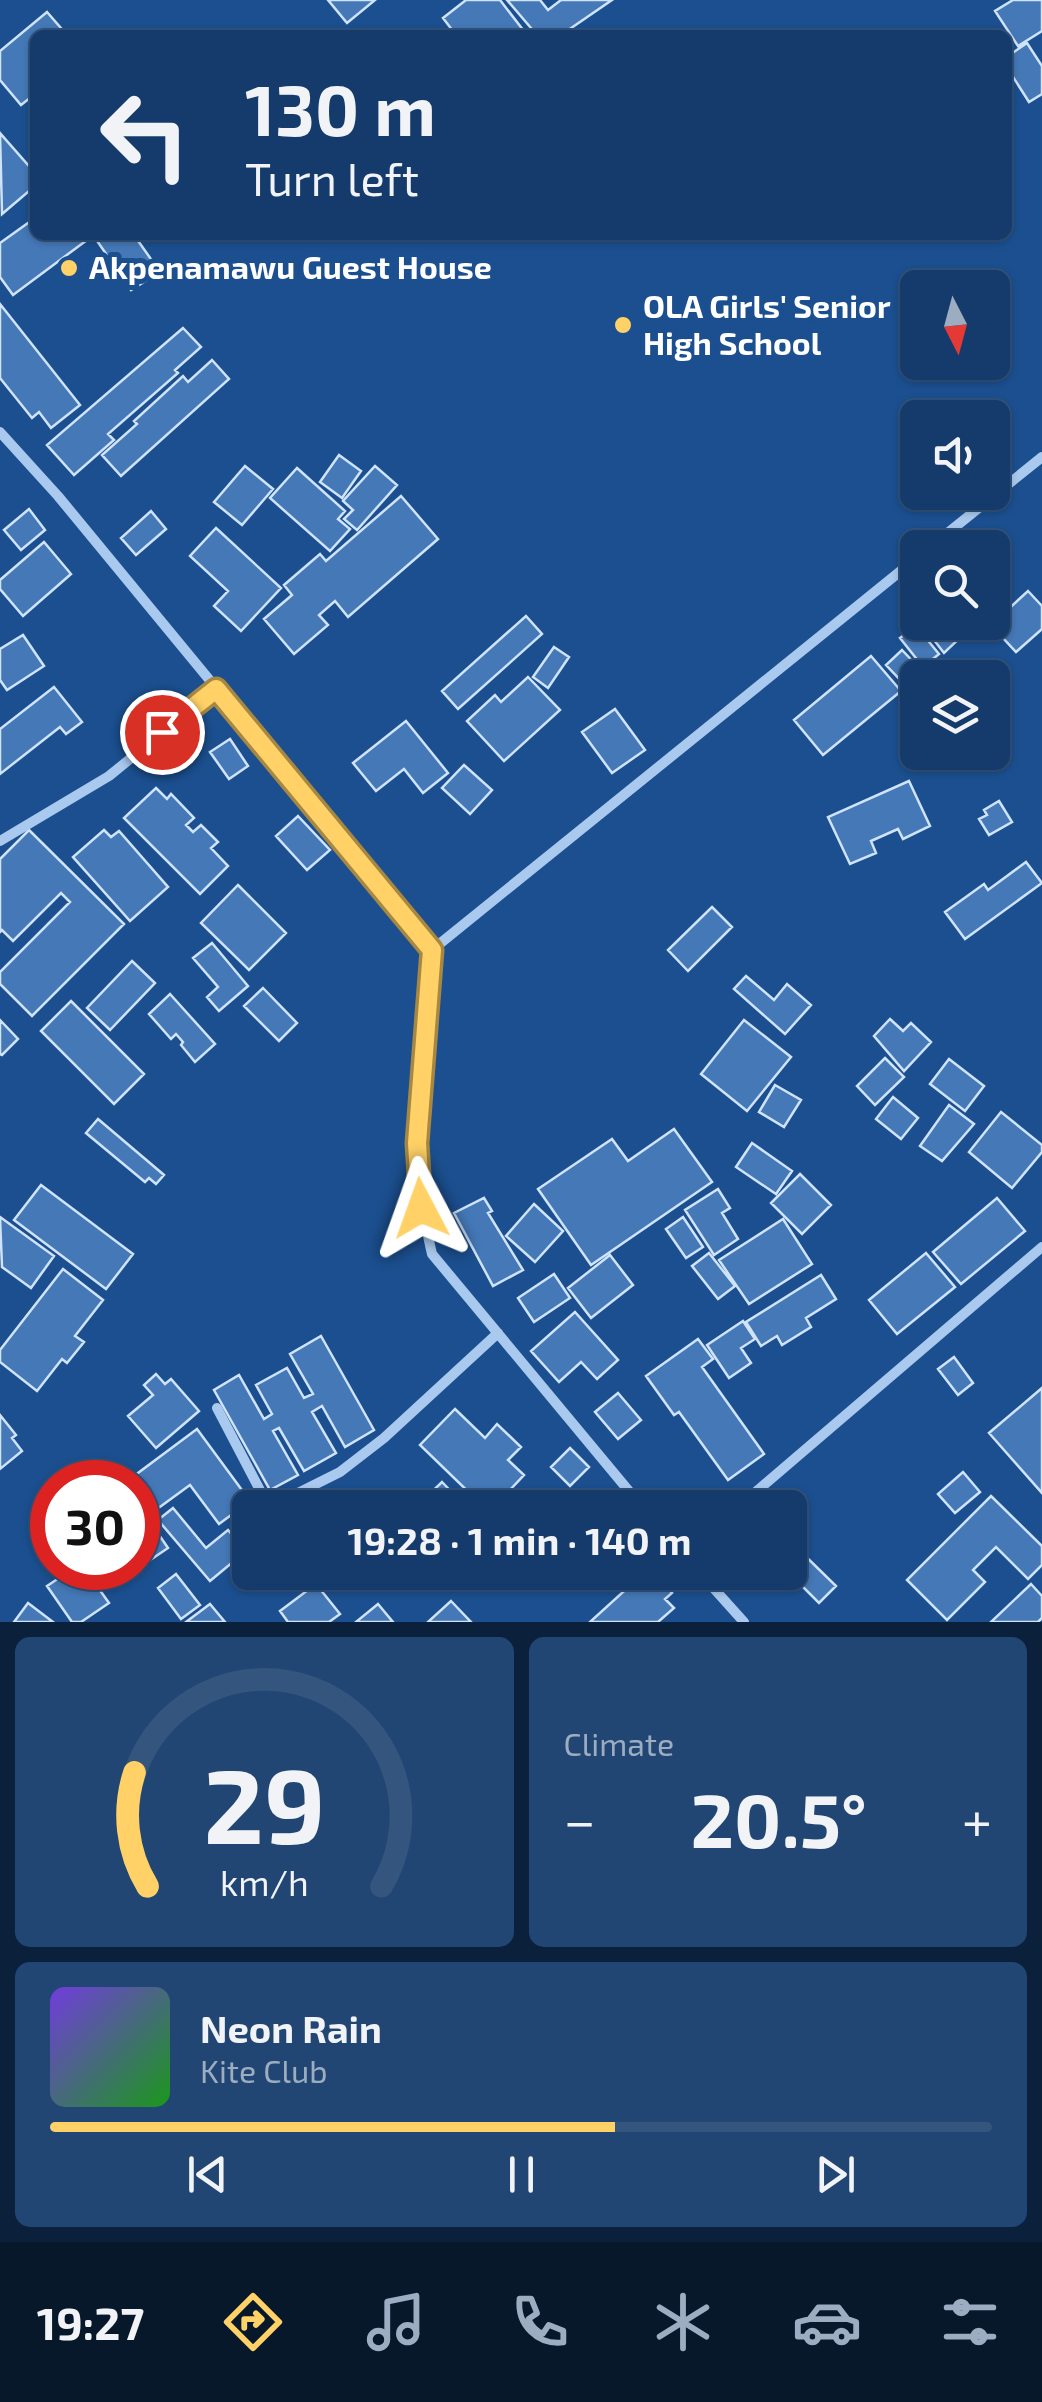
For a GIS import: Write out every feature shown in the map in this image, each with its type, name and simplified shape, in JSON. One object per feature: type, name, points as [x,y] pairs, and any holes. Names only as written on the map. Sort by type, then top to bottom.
[{"type":"street","points":[[1,437],[58,496],[432,950],[417,1143],[421,1208],[432,1254],[628,1490]]},
{"type":"street","points":[[951,530],[1042,457]]},
{"type":"street","points":[[432,950],[900,572]]},
{"type":"street","points":[[0,841],[110,776],[216,689]]},
{"type":"street","points":[[758,1490],[1042,1246]]},
{"type":"street","points":[[216,1408],[262,1494],[282,1501],[340,1472],[369,1450],[498,1334]]},
{"type":"street","points":[[715,1590],[744,1622]]},
{"type":"building","points":[[328,0],[375,0],[347,23]]},
{"type":"building","points":[[466,0],[500,0],[523,30],[452,30],[443,18]]},
{"type":"building","points":[[507,0],[540,0],[548,10],[561,0],[612,0],[568,30],[533,30]]},
{"type":"building","points":[[1013,0],[1042,0],[1042,31],[1018,46],[1012,30],[1007,30],[995,11]]},
{"type":"building","points":[[47,12],[63,30],[30,30],[30,98],[21,105],[0,80],[0,51]]},
{"type":"building","points":[[1027,43],[1042,66],[1042,94],[1029,102],[1012,75],[1012,53]]},
{"type":"building","points":[[0,133],[30,167],[30,190],[2,214]]},
{"type":"building","points":[[30,222],[30,240],[87,240],[13,295],[0,277],[0,243]]},
{"type":"building","points":[[96,240],[138,240],[160,272],[131,290]]},
{"type":"building","points":[[0,304],[80,405],[51,428],[39,412],[32,418],[0,378]]},
{"type":"building","points":[[183,328],[201,347],[175,370],[178,373],[108,434],[114,440],[74,475],[47,445]]},
{"type":"building","points":[[212,360],[229,379],[121,476],[102,455],[183,376],[188,382]]},
{"type":"building","points":[[339,455],[361,471],[342,498],[320,482]]},
{"type":"building","points":[[245,466],[273,489],[242,525],[214,502]]},
{"type":"building","points":[[375,466],[397,485],[357,530],[344,519],[353,510],[343,501]]},
{"type":"building","points":[[297,468],[345,511],[338,519],[350,529],[330,551],[270,498]]},
{"type":"building","points":[[401,496],[438,539],[348,617],[335,601],[319,615],[328,625],[294,654],[264,619],[292,595],[284,585],[320,554],[326,561]]},
{"type":"building","points":[[29,509],[45,530],[21,550],[4,530]]},
{"type":"building","points":[[151,511],[166,529],[136,555],[121,538]]},
{"type":"building","points":[[216,528],[281,588],[241,631],[214,606],[228,591],[190,556]]},
{"type":"building","points":[[44,542],[71,574],[23,616],[0,589],[0,580]]},
{"type":"building","points":[[1028,591],[1042,606],[1042,629],[1016,652],[1005,640],[1010,640],[1010,608]]},
{"type":"building","points":[[526,616],[542,634],[458,709],[442,691]]},
{"type":"building","points":[[23,635],[44,666],[7,690],[0,680],[0,649]]},
{"type":"building","points":[[902,640],[928,640],[939,654],[932,660],[917,660]]},
{"type":"building","points":[[934,640],[958,640],[944,653]]},
{"type":"building","points":[[554,647],[569,657],[548,688],[533,677]]},
{"type":"building","points":[[902,650],[912,660],[900,660],[900,680],[886,665]]},
{"type":"building","points":[[871,656],[900,690],[823,755],[794,720]]},
{"type":"building","points":[[528,677],[560,710],[504,761],[467,721],[495,695],[501,702]]},
{"type":"building","points":[[54,687],[82,722],[66,734],[60,727],[0,774],[0,729]]},
{"type":"building","points":[[615,709],[645,750],[612,773],[582,732]]},
{"type":"building","points":[[406,721],[448,773],[423,793],[404,769],[376,791],[353,763]]},
{"type":"building","points":[[230,739],[248,766],[229,779],[210,752]]},
{"type":"building","points":[[464,765],[492,790],[470,814],[442,788]]},
{"type":"building","points":[[909,781],[930,826],[903,839],[898,829],[871,841],[876,853],[850,864],[828,817]]},
{"type":"building","points":[[156,788],[167,799],[171,794],[194,818],[186,825],[193,832],[201,825],[218,842],[211,848],[228,866],[200,894],[124,818]]},
{"type":"building","points":[[999,801],[1012,822],[989,835],[979,819],[987,815],[984,810]]},
{"type":"building","points":[[298,816],[330,850],[307,870],[276,836]]},
{"type":"building","points":[[29,830],[124,924],[32,1016],[0,984],[0,972],[70,902],[61,893],[13,941],[0,932],[0,859]]},
{"type":"building","points":[[104,830],[111,837],[119,831],[168,887],[130,921],[73,857]]},
{"type":"building","points":[[1026,862],[1042,883],[965,939],[945,912],[984,884],[988,890]]},
{"type":"building","points":[[238,885],[286,933],[249,970],[201,923]]},
{"type":"building","points":[[712,907],[732,927],[688,971],[668,950]]},
{"type":"building","points":[[212,943],[248,986],[219,1011],[207,997],[218,987],[193,958]]},
{"type":"building","points":[[132,961],[155,983],[110,1030],[87,1008]]},
{"type":"building","points":[[746,976],[774,1000],[787,984],[811,1005],[785,1034],[734,989]]},
{"type":"building","points":[[263,988],[297,1023],[279,1041],[244,1006]]},
{"type":"building","points":[[170,994],[215,1044],[195,1062],[176,1034],[171,1039],[149,1014]]},
{"type":"building","points":[[71,1001],[144,1074],[114,1104],[41,1031]]},
{"type":"building","points":[[890,1019],[903,1031],[911,1023],[931,1042],[904,1071],[874,1036]]},
{"type":"building","points":[[0,1020],[18,1039],[2,1055],[0,1054]]},
{"type":"building","points":[[744,1020],[791,1057],[747,1111],[701,1074]]},
{"type":"building","points":[[885,1058],[904,1077],[875,1105],[857,1086]]},
{"type":"building","points":[[949,1059],[984,1086],[965,1111],[930,1084]]},
{"type":"building","points":[[775,1085],[801,1100],[784,1127],[759,1112]]},
{"type":"building","points":[[893,1097],[918,1118],[901,1139],[876,1119]]},
{"type":"building","points":[[949,1105],[974,1124],[942,1161],[920,1146]]},
{"type":"building","points":[[1001,1112],[1042,1145],[1042,1152],[1012,1188],[969,1152]]},
{"type":"building","points":[[98,1119],[164,1175],[156,1184],[149,1178],[145,1182],[86,1133]]},
{"type":"building","points":[[674,1129],[712,1182],[591,1265],[538,1189],[612,1139],[628,1161]]},
{"type":"building","points":[[752,1143],[792,1171],[776,1194],[736,1167]]},
{"type":"building","points":[[800,1174],[831,1205],[802,1234],[771,1203]]},
{"type":"building","points":[[41,1185],[133,1254],[106,1289],[14,1220]]},
{"type":"building","points":[[718,1189],[730,1208],[722,1213],[738,1239],[714,1255],[685,1210]]},
{"type":"building","points":[[484,1198],[492,1211],[488,1213],[523,1270],[493,1286],[454,1213]]},
{"type":"building","points":[[997,1198],[1025,1231],[961,1284],[933,1252]]},
{"type":"building","points":[[534,1204],[563,1231],[535,1262],[506,1236]]},
{"type":"building","points":[[0,1217],[54,1256],[31,1288],[2,1267]]},
{"type":"building","points":[[683,1217],[703,1247],[686,1258],[666,1229]]},
{"type":"building","points":[[783,1219],[812,1264],[749,1304],[719,1260]]},
{"type":"building","points":[[709,1253],[735,1286],[718,1299],[692,1266]]},
{"type":"building","points":[[926,1253],[955,1287],[897,1334],[869,1300]]},
{"type":"building","points":[[610,1255],[633,1285],[591,1318],[568,1288]]},
{"type":"building","points":[[63,1269],[103,1300],[75,1336],[84,1342],[67,1363],[62,1359],[37,1391],[0,1362],[0,1350]]},
{"type":"building","points":[[554,1274],[570,1298],[534,1322],[518,1298]]},
{"type":"building","points":[[821,1275],[836,1299],[806,1318],[811,1327],[782,1345],[777,1336],[761,1346],[746,1322]]},
{"type":"building","points":[[575,1312],[618,1360],[597,1379],[581,1362],[559,1382],[531,1351]]},
{"type":"building","points":[[743,1321],[755,1339],[741,1348],[751,1363],[729,1378],[707,1345]]},
{"type":"building","points":[[321,1336],[374,1430],[345,1447],[322,1406],[312,1412],[336,1453],[304,1471],[279,1428],[273,1431],[298,1475],[270,1490],[214,1390],[239,1375],[264,1419],[272,1414],[256,1385],[287,1368],[304,1398],[313,1394],[290,1354]]},
{"type":"building","points":[[698,1339],[713,1359],[702,1367],[764,1454],[728,1480],[679,1412],[674,1415],[646,1376]]},
{"type":"building","points":[[954,1357],[973,1383],[958,1395],[938,1369]]},
{"type":"building","points":[[156,1374],[165,1384],[171,1379],[199,1411],[156,1448],[128,1416],[153,1395],[144,1385]]},
{"type":"building","points":[[1042,1388],[1042,1493],[989,1433]]},
{"type":"building","points":[[618,1393],[641,1420],[618,1439],[595,1412]]},
{"type":"building","points":[[455,1409],[485,1438],[497,1424],[521,1447],[508,1460],[524,1475],[510,1490],[466,1490],[420,1445]]},
{"type":"building","points":[[0,1415],[16,1435],[12,1438],[22,1451],[0,1469]]},
{"type":"building","points":[[197,1429],[242,1490],[232,1490],[232,1514],[219,1524],[190,1485],[160,1507],[160,1460],[155,1460]]},
{"type":"building","points":[[570,1448],[589,1467],[570,1486],[551,1467]]},
{"type":"building","points":[[963,1472],[980,1492],[955,1513],[938,1494]]},
{"type":"building","points":[[442,1482],[450,1490],[434,1490]]},
{"type":"building","points":[[991,1496],[1042,1546],[1042,1565],[1028,1579],[996,1547],[973,1570],[985,1582],[947,1620],[907,1580]]},
{"type":"building","points":[[173,1508],[206,1548],[228,1530],[232,1535],[232,1563],[210,1581],[160,1518]]},
{"type":"building","points":[[160,1536],[168,1548],[160,1553]]},
{"type":"building","points":[[807,1558],[836,1586],[819,1603],[806,1590]]},
{"type":"building","points":[[176,1574],[200,1605],[181,1619],[160,1586]]},
{"type":"building","points":[[1031,1584],[1042,1596],[1042,1618],[1038,1622],[991,1622]]},
{"type":"building","points":[[50,1590],[100,1590],[109,1603],[81,1622],[72,1622]]},
{"type":"building","points":[[308,1590],[321,1590],[340,1614],[329,1622],[288,1622],[280,1611]]},
{"type":"building","points":[[625,1590],[672,1593],[665,1599],[674,1608],[658,1622],[590,1622]]},
{"type":"building","points":[[451,1601],[471,1622],[428,1622]]},
{"type":"building","points":[[28,1603],[53,1622],[14,1622]]},
{"type":"building","points":[[210,1604],[225,1622],[186,1622]]},
{"type":"building","points":[[378,1604],[393,1622],[356,1622]]},
{"type":"place","name":"Akpenamawu Guest House","points":[[69,268]]},
{"type":"place","name":"OLA Girls' Senior High School","points":[[623,325]]},
{"type":"route","points":[[162,732],[216,689],[432,950],[417,1143],[421,1208]]}]
